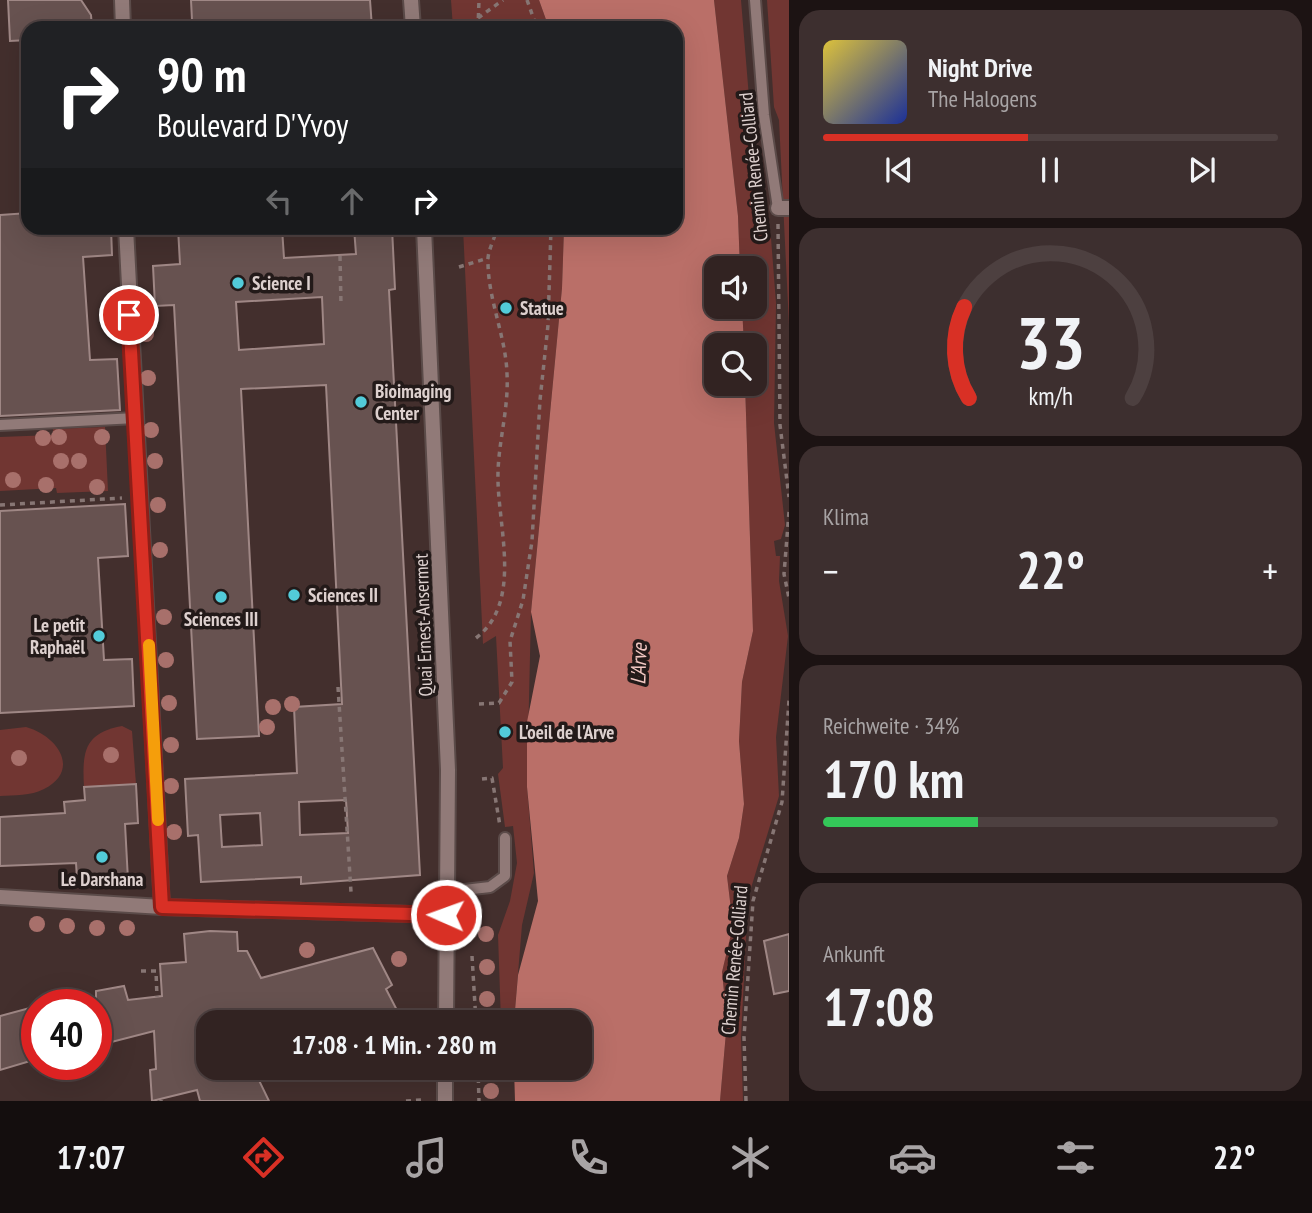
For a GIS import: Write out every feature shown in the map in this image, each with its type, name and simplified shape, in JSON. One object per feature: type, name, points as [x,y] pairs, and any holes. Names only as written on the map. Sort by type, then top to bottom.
[{"type":"street","points":[[122,0],[123,21]]},
{"type":"street","points":[[411,0],[412,21]]},
{"type":"street","points":[[125,235],[162,907]]},
{"type":"street","name":"Quai Ernest-Ansermet","points":[[424,235],[448,770],[446,1010]]},
{"type":"street","points":[[0,897],[162,907],[446,915]]},
{"type":"street","points":[[445,1080],[445,1101]]},
{"type":"lane","name":"Chemin Renée-Colliard","points":[[755,0],[764,115],[783,208]]},
{"type":"lane","points":[[0,425],[136,418]]},
{"type":"lane","points":[[447,892],[489,887],[505,876],[505,838]]},
{"type":"path","points":[[478,18],[479,0]]},
{"type":"path","points":[[478,18],[503,0]]},
{"type":"path","points":[[527,0],[534,21]]},
{"type":"path","name":"Chemin Renée-Colliard","points":[[783,208],[780,425],[789,497]]},
{"type":"path","points":[[476,638],[489,628],[497,610],[504,560],[498,481],[507,371],[494,308],[488,258],[495,235]]},
{"type":"path","points":[[479,704],[499,703],[512,682],[510,641],[523,600],[532,541],[540,400],[548,325],[551,235]]},
{"type":"path","points":[[340,256],[341,305]]},
{"type":"path","points":[[459,267],[488,258]]},
{"type":"path","points":[[0,505],[128,498]]},
{"type":"path","points":[[789,512],[784,574],[789,598]]},
{"type":"path","points":[[338,687],[351,891]]},
{"type":"path","name":"Chemin Renée-Colliard","points":[[746,1101],[744,1037],[753,901],[782,802],[789,699]]},
{"type":"path","points":[[481,779],[492,778],[497,795],[498,821],[505,838]]},
{"type":"path","points":[[782,802],[789,802]]},
{"type":"path","points":[[472,956],[475,1010]]},
{"type":"path","points":[[141,971],[156,971],[157,997]]},
{"type":"path","points":[[478,1080],[479,1101]]},
{"type":"path","points":[[406,1101],[421,1100]]},
{"type":"shaded area","points":[[451,0],[539,0],[546,21],[452,21]]},
{"type":"shaded area","points":[[714,0],[741,0],[753,146],[771,238],[776,303],[774,423],[785,525],[781,539],[774,541],[776,556],[780,556],[779,581],[788,636],[776,737],[779,796],[748,898],[741,1038],[743,1101],[720,1101],[727,1021],[722,972],[733,926],[727,876],[739,838],[744,804],[739,741],[742,682],[753,631],[745,396],[767,396],[767,333],[743,333],[743,319],[767,319],[767,256],[740,256],[738,216]]},
{"type":"shaded area","points":[[767,0],[789,0],[789,325],[779,120],[774,107]]},
{"type":"shaded area","points":[[463,235],[564,235],[562,288],[531,612],[527,787],[534,873],[522,925],[515,1010],[501,1010],[498,935],[510,901],[517,863],[513,826],[505,827],[498,774],[503,768],[496,636],[483,644]]},
{"type":"shaded area","points":[[105,427],[108,491],[57,493],[56,488],[0,491],[0,437],[53,435],[53,429]]},
{"type":"shaded area","points":[[122,726],[132,731],[136,784],[84,787],[84,764],[88,746],[100,734]]},
{"type":"shaded area","points":[[26,727],[37,731],[56,746],[63,763],[61,773],[55,781],[39,791],[0,796],[0,730]]},
{"type":"water","name":"L'Arve","points":[[539,0],[714,0],[738,216],[740,256],[704,256],[704,319],[743,319],[743,333],[704,333],[704,396],[745,396],[753,631],[742,682],[739,741],[744,804],[739,838],[727,876],[733,926],[722,972],[727,1021],[720,1101],[515,1101],[514,1080],[592,1080],[592,1010],[515,1010],[518,975],[538,901],[527,787],[527,722],[540,656],[531,612],[562,288],[564,235],[683,235],[683,21],[546,21]]},
{"type":"building","points":[[8,0],[81,0],[91,15],[91,21],[21,21],[21,40],[10,41]]},
{"type":"building","points":[[191,0],[370,0],[372,21],[198,21],[192,20]]},
{"type":"building","points":[[21,214],[21,235],[111,235],[112,255],[83,257],[90,360],[117,359],[120,410],[0,416],[0,215]]},
{"type":"building","points":[[178,235],[282,235],[284,258],[356,254],[355,235],[392,235],[395,289],[389,290],[420,875],[301,884],[301,877],[201,882],[198,835],[188,836],[185,779],[297,773],[294,707],[342,704],[326,385],[241,389],[259,736],[197,739],[174,305],[155,306],[153,266],[180,264]],"holes":[[[322,297],[324,344],[239,350],[236,302]],[[346,800],[348,833],[300,835],[299,802]],[[260,813],[262,845],[222,847],[220,815]]]},
{"type":"building","points":[[125,504],[128,556],[98,558],[104,660],[132,659],[134,706],[0,713],[0,511]]},
{"type":"building","points":[[136,784],[138,823],[125,824],[128,880],[77,878],[76,863],[0,866],[0,817],[65,813],[64,802],[85,800],[84,787]]},
{"type":"building","points":[[237,932],[238,951],[247,951],[261,978],[373,948],[392,985],[386,989],[397,1010],[196,1010],[196,1080],[259,1080],[269,1101],[200,1101],[197,1090],[152,1101],[150,1070],[156,1069],[154,1031],[112,1042],[112,989],[107,989],[124,986],[128,1000],[162,996],[160,964],[186,962],[184,934]]},
{"type":"building","points":[[789,934],[789,991],[774,994],[764,941]]},
{"type":"building","points":[[21,1010],[21,1064],[0,1070],[0,1016]]},
{"type":"slow traffic","points":[[149,645],[158,820]]},
{"type":"place","name":"Science I","points":[[238,283]]},
{"type":"place","name":"Statue","points":[[506,308]]},
{"type":"place","name":"Bioimaging Center","points":[[361,402]]},
{"type":"place","name":"Sciences II","points":[[294,595]]},
{"type":"place","name":"Sciences III","points":[[221,597]]},
{"type":"place","name":"Le petit Raphaël","points":[[99,636]]},
{"type":"place","name":"L'oeil de l'Arve","points":[[505,732]]},
{"type":"place","name":"Le Darshana","points":[[102,857]]},
{"type":"route","points":[[129,315],[162,907],[446,915]]}]
